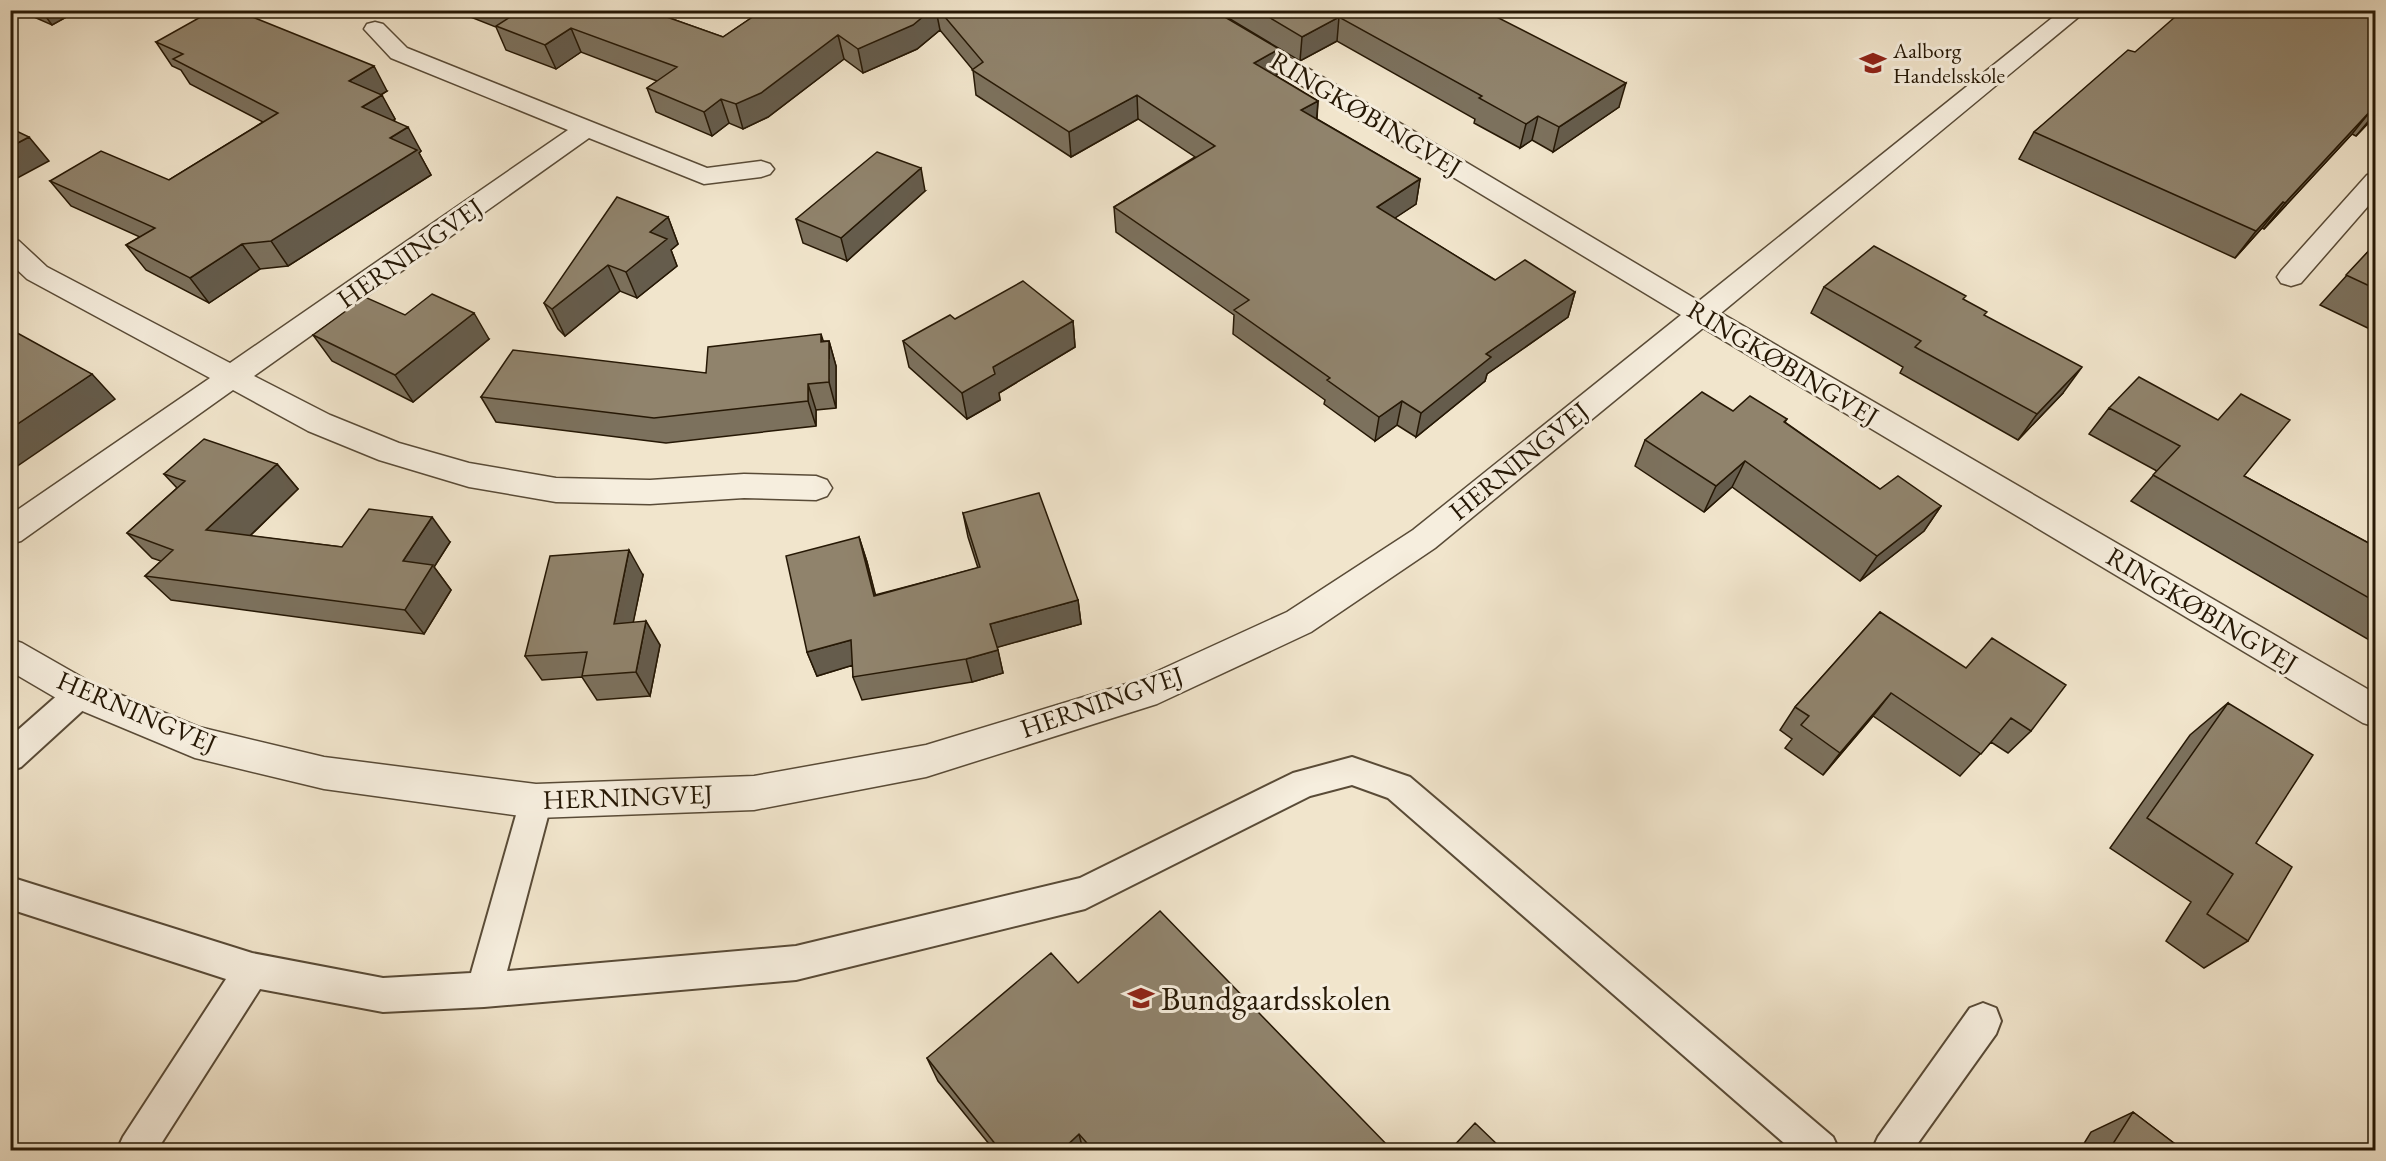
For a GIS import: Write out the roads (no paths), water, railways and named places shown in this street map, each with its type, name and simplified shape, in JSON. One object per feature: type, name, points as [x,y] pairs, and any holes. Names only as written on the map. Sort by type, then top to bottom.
[{"type":"street","name":"RINGKØBINGVEJ","points":[[1193,10],[1700,314],[2376,712]]},
{"type":"street","name":"HERNINGVEJ","points":[[10,653],[80,694],[195,742],[324,773],[536,801],[753,793],[926,760],[1145,693],[1299,622],[1424,539],[2076,10]]},
{"type":"street","points":[[375,29],[399,52],[704,176],[761,169]]},
{"type":"street","name":"HERNINGVEJ","points":[[10,532],[586,129]]},
{"type":"street","points":[[2291,277],[2376,180]]},
{"type":"street","points":[[10,247],[37,273],[319,423],[390,452],[469,475],[556,490],[650,492],[744,486],[816,488]]},
{"type":"lane","points":[[10,757],[80,694]]},
{"type":"lane","points":[[10,893],[252,970],[383,995],[484,990],[796,963],[1085,893],[1304,783],[1352,771],[1399,787],[1820,1150]]},
{"type":"lane","points":[[484,990],[536,801]]},
{"type":"lane","points":[[136,1150],[252,970]]},
{"type":"lane","points":[[1891,1150],[1983,1021]]},
{"type":"place","name":"Aalborg Handelsskole","points":[[1873,63]]},
{"type":"place","name":"Bundgaardsskolen","points":[[1141,998]]}]
